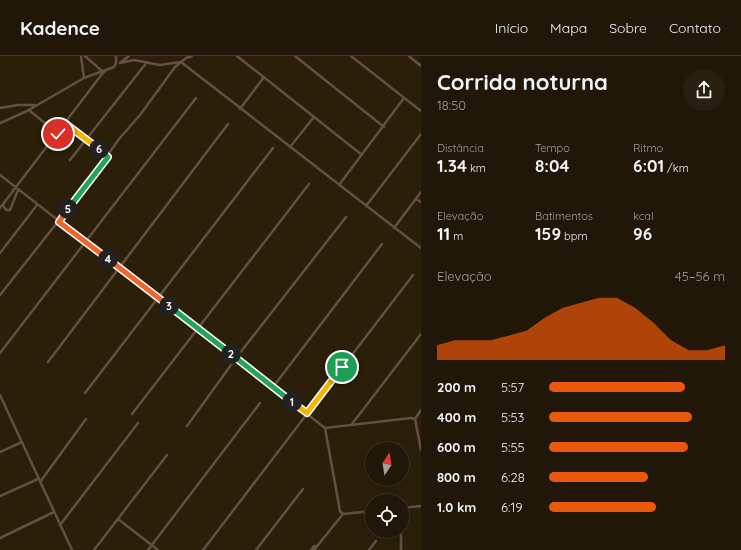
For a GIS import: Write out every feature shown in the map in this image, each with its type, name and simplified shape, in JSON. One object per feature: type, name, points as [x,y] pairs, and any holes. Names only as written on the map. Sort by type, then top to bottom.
[{"type":"street","points":[[81,56],[84,78]]},
{"type":"street","points":[[85,56],[102,71]]},
{"type":"street","points":[[116,56],[118,63]]},
{"type":"street","points":[[0,123],[29,110],[35,105],[54,96],[84,78],[115,67],[118,63],[129,56]]},
{"type":"street","points":[[118,63],[134,60],[160,65],[181,62],[192,56]]},
{"type":"street","points":[[237,56],[362,155]]},
{"type":"street","points":[[294,56],[384,127]]},
{"type":"street","points":[[351,56],[421,112]]},
{"type":"street","points":[[408,56],[421,66]]},
{"type":"street","points":[[70,160],[147,62]]},
{"type":"street","points":[[181,62],[421,248]]},
{"type":"street","points":[[0,296],[59,222],[108,157],[119,139],[181,62]]},
{"type":"street","points":[[0,208],[17,189],[106,70]]},
{"type":"street","points":[[240,109],[264,77]]},
{"type":"street","points":[[0,353],[196,98]]},
{"type":"street","points":[[339,185],[384,127],[404,98]]},
{"type":"street","points":[[0,108],[18,105],[35,105]]},
{"type":"street","points":[[18,105],[24,112]]},
{"type":"street","points":[[29,110],[58,134]]},
{"type":"street","points":[[290,147],[314,117]]},
{"type":"street","points":[[66,124],[108,157]]},
{"type":"street","points":[[48,362],[228,124]]},
{"type":"street","points":[[366,206],[421,134]]},
{"type":"street","points":[[86,393],[273,148]]},
{"type":"street","points":[[0,175],[325,428],[340,511],[343,514]]},
{"type":"street","points":[[132,414],[309,184]]},
{"type":"street","points":[[3,205],[6,210],[10,210],[17,189]]},
{"type":"street","points":[[394,228],[421,192]]},
{"type":"street","points":[[416,199],[421,202]]},
{"type":"street","points":[[0,253],[37,205]]},
{"type":"street","points":[[187,426],[236,358],[346,217]]},
{"type":"street","points":[[273,387],[382,244]]},
{"type":"street","points":[[203,550],[413,275]]},
{"type":"street","points":[[351,424],[421,334]]},
{"type":"street","points":[[0,395],[71,550]]},
{"type":"street","points":[[148,550],[260,403]]},
{"type":"street","points":[[0,408],[4,405]]},
{"type":"street","points":[[421,410],[415,419],[421,450]]},
{"type":"street","points":[[325,428],[351,424],[411,418],[415,419]]},
{"type":"street","points":[[0,496],[39,480],[86,419]]},
{"type":"street","points":[[60,525],[138,424]]},
{"type":"street","points":[[0,452],[22,442]]},
{"type":"street","points":[[94,550],[167,455]]},
{"type":"street","points":[[256,550],[302,489]]},
{"type":"street","points":[[409,507],[421,506]]},
{"type":"street","points":[[0,538],[54,512]]},
{"type":"street","points":[[314,550],[343,514],[365,512]]},
{"type":"street","points":[[118,519],[158,550]]},
{"type":"street","points":[[401,550],[402,538]]},
{"type":"street","points":[[369,550],[376,541]]},
{"type":"street","points":[[311,550],[314,546],[318,546]]},
{"type":"route","points":[[58,134],[66,124],[108,157],[59,222],[307,413],[342,367]]}]
